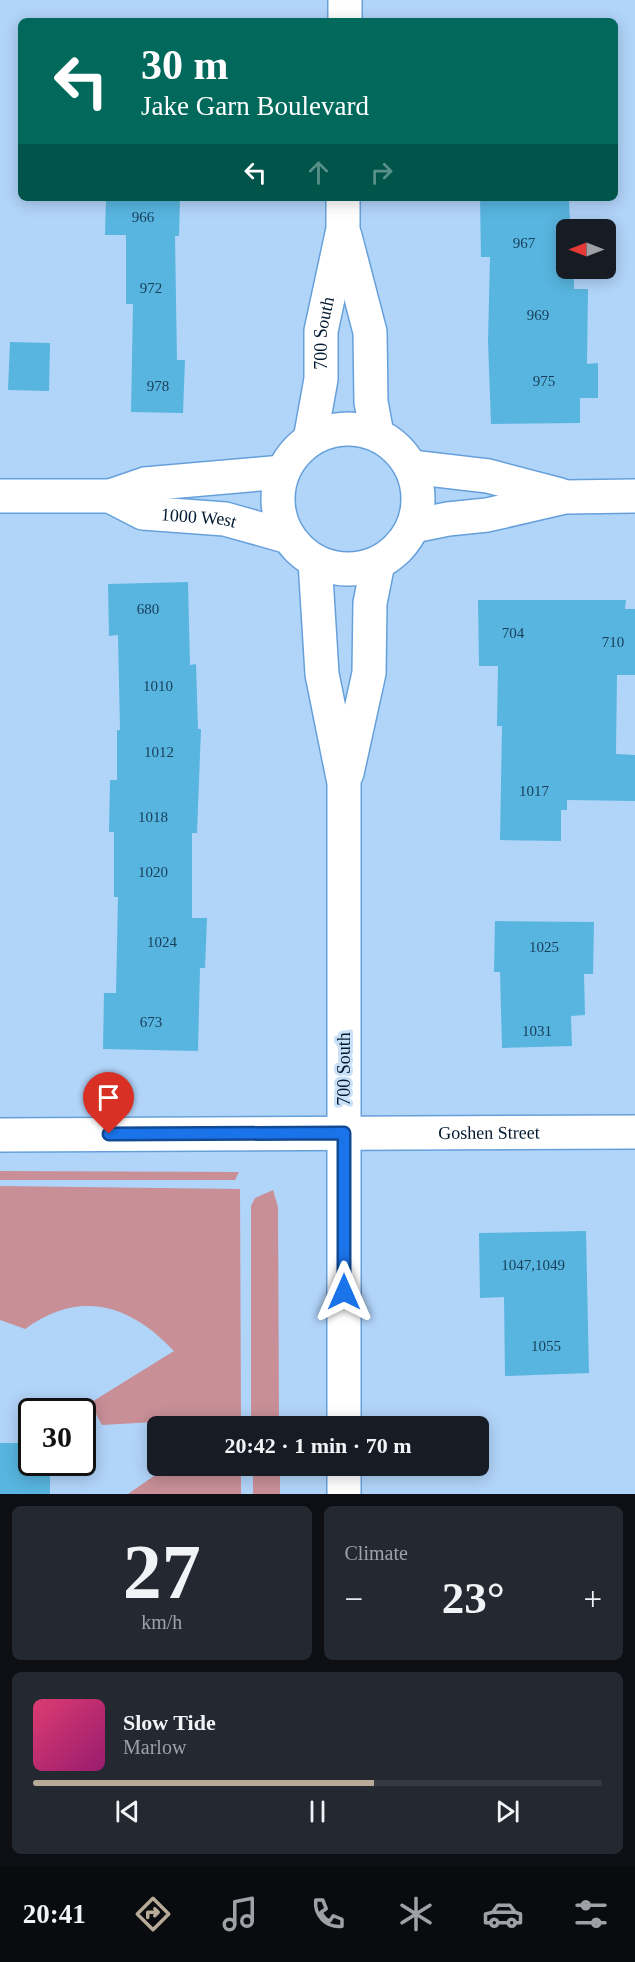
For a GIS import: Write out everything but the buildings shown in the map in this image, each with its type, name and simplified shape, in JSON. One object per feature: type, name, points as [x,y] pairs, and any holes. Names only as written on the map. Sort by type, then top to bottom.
[{"type":"street","points":[[345,0],[345,18]]},
{"type":"street","name":"700 South","points":[[343,213],[370,332],[371,402],[377,434]]},
{"type":"street","name":"700 South","points":[[310,440],[321,379],[321,331],[343,213]]},
{"type":"street","points":[[342,428],[360,429],[377,434],[391,442],[411,467],[417,486],[418,506],[413,526],[392,554],[378,562],[336,568],[315,561],[289,537],[280,516],[278,494],[283,472],[299,448],[326,432],[342,428]]},
{"type":"street","points":[[411,467],[488,476],[565,497]]},
{"type":"street","name":"1000 West","points":[[0,496],[110,496],[145,484],[283,472]]},
{"type":"street","name":"1000 West","points":[[110,496],[143,513],[225,519],[289,537]]},
{"type":"street","points":[[413,526],[487,515],[565,497],[635,496]]},
{"type":"street","name":"700 South","points":[[315,561],[322,674],[344,783],[344,1416]]},
{"type":"street","name":"700 South","points":[[344,783],[369,673],[370,603],[378,562]]},
{"type":"street","name":"Goshen Street","points":[[0,1135],[635,1132]]},
{"type":"street","points":[[344,1476],[344,1494]]},
{"type":"shaded area","points":[[0,1171],[239,1172],[235,1180],[0,1180]]},
{"type":"shaded area","points":[[0,1186],[240,1189],[241,1416],[147,1416],[147,1422],[102,1425],[96,1414],[96,1399],[174,1351],[140,1322],[104,1307],[85,1306],[65,1309],[25,1329],[0,1320]]},
{"type":"shaded area","points":[[273,1190],[278,1207],[279,1416],[251,1416],[251,1206],[255,1198]]},
{"type":"shaded area","points":[[154,1476],[241,1476],[241,1494],[128,1494]]},
{"type":"shaded area","points":[[253,1476],[280,1476],[280,1494],[253,1494]]},
{"type":"route","points":[[109,1134],[344,1133],[344,1292]]}]
